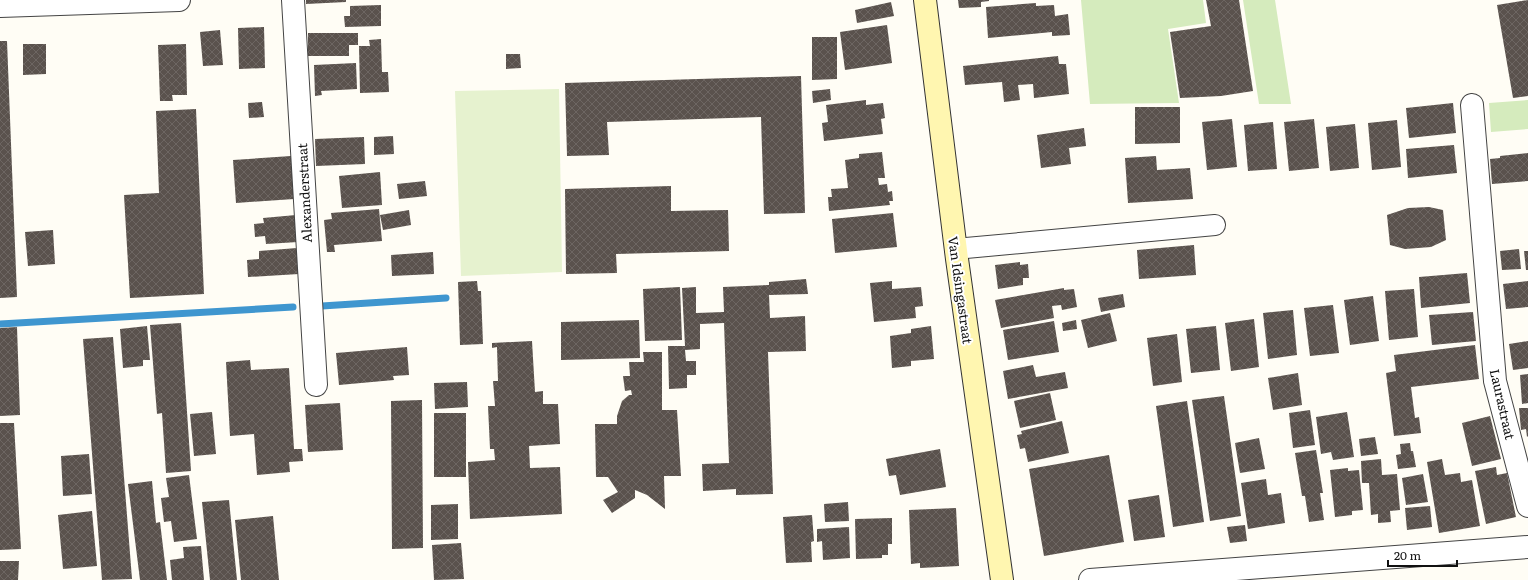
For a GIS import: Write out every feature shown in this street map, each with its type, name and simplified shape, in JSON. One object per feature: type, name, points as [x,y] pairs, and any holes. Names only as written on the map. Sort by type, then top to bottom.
[{"type":"main road","name":"Van Idsingastraat","points":[[925,0],[955,249],[1002,580]]},
{"type":"street","points":[[0,6],[179,0]]},
{"type":"street","name":"Alexanderstraat","points":[[293,0],[316,385]]},
{"type":"street","name":"Laurastraat","points":[[1472,105],[1495,380],[1528,506]]},
{"type":"street","points":[[955,249],[1214,225]]},
{"type":"street","points":[[1090,580],[1528,547]]},
{"type":"green space","points":[[1081,0],[1203,0],[1206,23],[1168,29],[1179,103],[1090,104]]},
{"type":"green space","points":[[1243,0],[1275,0],[1291,104],[1259,104]]},
{"type":"green space","points":[[559,89],[562,272],[461,276],[455,91]]},
{"type":"green space","points":[[1528,100],[1528,129],[1491,132],[1489,103]]},
{"type":"building","points":[[306,0],[346,0],[346,2],[306,4]]},
{"type":"building","points":[[958,0],[989,1],[981,2],[981,7],[959,8]]},
{"type":"building","points":[[1206,0],[1239,0],[1253,91],[1221,96],[1180,98],[1170,32],[1211,26]]},
{"type":"building","points":[[1528,0],[1528,96],[1513,98],[1497,5]]},
{"type":"building","points":[[891,2],[894,16],[857,23],[855,10]]},
{"type":"building","points":[[1036,3],[1036,6],[1054,5],[1055,16],[1068,14],[1070,35],[1052,36],[1052,32],[988,38],[986,7]]},
{"type":"building","points":[[381,5],[381,26],[345,27],[344,16],[350,16],[350,6]]},
{"type":"building","points":[[887,25],[892,63],[845,70],[840,32]]},
{"type":"building","points":[[264,27],[265,68],[239,69],[238,28]]},
{"type":"building","points":[[220,30],[223,65],[203,66],[200,32]]},
{"type":"building","points":[[308,33],[358,33],[358,45],[349,45],[349,56],[308,56]]},
{"type":"building","points":[[812,37],[837,37],[837,79],[812,80]]},
{"type":"building","points":[[381,39],[382,72],[388,72],[389,92],[360,93],[359,46],[370,46],[369,40]]},
{"type":"building","points":[[0,41],[7,41],[17,297],[0,298]]},
{"type":"building","points":[[23,44],[46,44],[46,74],[23,75]]},
{"type":"building","points":[[186,44],[187,95],[172,95],[173,101],[160,101],[158,45]]},
{"type":"building","points":[[506,54],[520,54],[521,68],[506,69]]},
{"type":"building","points":[[1058,56],[1059,64],[1066,64],[1069,94],[1034,98],[1033,84],[1018,85],[1020,100],[1004,102],[1002,82],[965,85],[963,66]]},
{"type":"building","points":[[356,63],[357,89],[321,91],[322,95],[315,96],[314,65]]},
{"type":"building","points":[[801,76],[805,213],[764,214],[761,117],[607,122],[609,155],[567,156],[565,83]]},
{"type":"building","points":[[830,89],[831,100],[813,103],[812,91]]},
{"type":"building","points":[[866,100],[866,105],[883,103],[885,118],[881,119],[883,134],[824,141],[822,123],[828,122],[826,105]]},
{"type":"building","points":[[262,102],[264,117],[249,118],[248,103]]},
{"type":"building","points":[[1453,103],[1456,133],[1409,138],[1406,108]]},
{"type":"building","points":[[1135,107],[1180,107],[1180,143],[1135,144]]},
{"type":"building","points":[[196,109],[204,294],[130,298],[124,195],[159,193],[156,111]]},
{"type":"building","points":[[1232,119],[1237,167],[1207,170],[1202,122]]},
{"type":"building","points":[[1314,119],[1319,168],[1289,171],[1284,122]]},
{"type":"building","points":[[1397,120],[1401,167],[1372,170],[1368,123]]},
{"type":"building","points":[[1273,122],[1277,169],[1248,171],[1244,125]]},
{"type":"building","points":[[1355,124],[1359,168],[1330,171],[1326,127]]},
{"type":"building","points":[[1084,128],[1086,146],[1069,148],[1071,164],[1041,168],[1037,135]]},
{"type":"building","points":[[393,136],[394,154],[374,155],[374,137]]},
{"type":"building","points":[[364,137],[365,164],[316,166],[315,139]]},
{"type":"building","points":[[1454,145],[1457,173],[1408,178],[1406,149]]},
{"type":"building","points":[[882,152],[885,178],[878,178],[879,185],[887,184],[888,192],[892,191],[893,201],[889,201],[890,205],[829,211],[828,197],[832,197],[831,189],[848,188],[845,160],[859,158],[859,154]]},
{"type":"building","points":[[1528,153],[1528,181],[1492,184],[1490,159],[1500,158],[1500,156]]},
{"type":"building","points":[[291,156],[294,199],[236,203],[233,160]]},
{"type":"building","points":[[1156,156],[1157,170],[1190,168],[1193,199],[1128,203],[1125,158]]},
{"type":"building","points":[[380,172],[382,205],[342,208],[339,176]]},
{"type":"building","points":[[425,181],[427,196],[399,199],[397,184]]},
{"type":"building","points":[[671,186],[671,211],[728,210],[729,251],[616,254],[617,273],[566,274],[565,189]]},
{"type":"building","points":[[1429,207],[1443,210],[1446,240],[1431,247],[1405,249],[1390,245],[1387,215],[1408,208]]},
{"type":"building","points":[[379,209],[382,241],[334,245],[335,252],[327,252],[324,220],[332,219],[331,213]]},
{"type":"building","points":[[409,210],[411,225],[383,230],[380,215]]},
{"type":"building","points":[[893,213],[897,247],[835,253],[832,219]]},
{"type":"building","points":[[296,215],[298,242],[266,244],[265,236],[255,237],[254,224],[264,223],[263,218]]},
{"type":"building","points":[[53,230],[55,264],[28,266],[25,232]]},
{"type":"building","points":[[1194,245],[1196,275],[1139,279],[1137,250]]},
{"type":"building","points":[[297,248],[299,274],[248,277],[247,260],[259,259],[259,251]]},
{"type":"building","points":[[1519,249],[1521,269],[1502,270],[1500,251]]},
{"type":"building","points":[[1524,251],[1528,251],[1528,270],[1526,270]]},
{"type":"building","points":[[433,252],[434,274],[392,276],[391,255]]},
{"type":"building","points":[[1020,262],[1020,265],[1028,264],[1029,278],[1023,278],[1023,285],[998,289],[995,265]]},
{"type":"building","points":[[1467,273],[1470,303],[1421,308],[1419,277]]},
{"type":"building","points":[[806,279],[808,294],[769,295],[770,318],[805,316],[806,351],[768,352],[773,494],[736,495],[736,489],[703,491],[702,464],[729,463],[724,323],[700,324],[700,349],[685,350],[686,361],[696,361],[696,375],[687,375],[687,388],[669,389],[668,346],[685,346],[682,288],[696,287],[696,313],[724,312],[723,287],[769,285],[769,282]]},
{"type":"building","points":[[477,281],[478,291],[481,291],[483,344],[460,345],[458,282]]},
{"type":"building","points":[[892,281],[892,289],[921,287],[923,306],[915,307],[916,318],[874,322],[870,283]]},
{"type":"building","points":[[1528,281],[1528,307],[1506,309],[1503,284]]},
{"type":"building","points":[[680,287],[682,340],[645,341],[643,289]]},
{"type":"building","points":[[1064,288],[1064,290],[1074,289],[1077,307],[1062,310],[1061,305],[1052,306],[1054,318],[1001,328],[995,300]]},
{"type":"building","points":[[1414,289],[1418,337],[1389,340],[1385,291]]},
{"type":"building","points":[[1123,294],[1125,307],[1101,312],[1098,298]]},
{"type":"building","points":[[1373,296],[1379,341],[1350,345],[1344,300]]},
{"type":"building","points":[[1333,305],[1339,353],[1310,356],[1304,308]]},
{"type":"building","points":[[1293,310],[1297,355],[1268,359],[1263,313]]},
{"type":"building","points":[[1473,312],[1476,341],[1432,345],[1429,315]]},
{"type":"building","points":[[1110,313],[1117,341],[1088,348],[1081,320]]},
{"type":"building","points":[[1254,319],[1259,367],[1231,371],[1225,323]]},
{"type":"building","points":[[639,320],[640,358],[561,360],[561,322]]},
{"type":"building","points":[[1076,320],[1077,329],[1063,331],[1062,323]]},
{"type":"building","points":[[1054,321],[1059,352],[1008,360],[1003,330]]},
{"type":"building","points":[[181,323],[191,471],[166,473],[162,413],[157,414],[150,325]]},
{"type":"building","points":[[147,326],[150,360],[143,360],[143,366],[123,368],[120,329]]},
{"type":"building","points":[[931,326],[934,359],[911,361],[911,366],[892,368],[890,336],[911,333],[911,329]]},
{"type":"building","points":[[1216,326],[1220,370],[1191,373],[1186,329]]},
{"type":"building","points":[[17,327],[20,415],[0,416],[0,328]]},
{"type":"building","points":[[1177,334],[1182,382],[1153,386],[1147,338]]},
{"type":"building","points":[[113,337],[132,579],[102,580],[83,339]]},
{"type":"building","points":[[532,341],[535,392],[543,391],[543,404],[558,404],[560,444],[529,446],[530,468],[560,467],[562,514],[470,519],[468,462],[495,460],[494,449],[490,449],[488,406],[495,406],[493,381],[498,381],[497,347],[492,348],[492,343]]},
{"type":"building","points":[[1528,341],[1528,368],[1513,370],[1509,344]]},
{"type":"building","points":[[1475,345],[1479,379],[1411,387],[1415,418],[1419,417],[1421,433],[1394,436],[1386,373],[1396,371],[1394,355]]},
{"type":"building","points":[[407,347],[409,375],[393,376],[394,380],[339,385],[336,353]]},
{"type":"building","points":[[643,352],[662,352],[662,410],[677,410],[681,476],[664,476],[665,509],[647,495],[635,490],[635,498],[612,513],[603,500],[618,492],[608,477],[596,477],[595,424],[617,424],[617,416],[622,401],[629,395],[632,395],[631,390],[625,391],[623,376],[630,376],[629,362],[644,362]]},
{"type":"building","points":[[250,360],[251,370],[289,368],[294,449],[302,449],[303,461],[289,462],[290,472],[257,475],[254,434],[230,436],[226,362]]},
{"type":"building","points":[[1033,365],[1036,377],[1065,372],[1068,388],[1008,399],[1003,371]]},
{"type":"building","points":[[1298,373],[1302,405],[1273,410],[1268,378]]},
{"type":"building","points":[[1528,374],[1528,403],[1522,404],[1520,375]]},
{"type":"building","points":[[467,382],[468,407],[435,409],[434,383]]},
{"type":"building","points":[[1050,393],[1056,420],[1020,428],[1014,401]]},
{"type":"building","points":[[1224,396],[1241,516],[1210,521],[1192,400]]},
{"type":"building","points":[[422,400],[423,548],[392,549],[391,401]]},
{"type":"building","points":[[1187,401],[1204,522],[1173,527],[1156,406]]},
{"type":"building","points":[[340,403],[343,450],[308,452],[305,405]]},
{"type":"building","points":[[1519,408],[1528,408],[1527,437],[1526,429],[1521,430]]},
{"type":"building","points":[[1310,410],[1315,445],[1293,448],[1289,413]]},
{"type":"building","points":[[212,412],[216,454],[194,456],[190,414]]},
{"type":"building","points":[[1347,412],[1354,457],[1333,460],[1331,452],[1321,454],[1316,417]]},
{"type":"building","points":[[434,413],[466,413],[466,477],[434,477]]},
{"type":"building","points":[[1490,416],[1501,459],[1472,466],[1462,423]]},
{"type":"building","points":[[1062,421],[1069,453],[1028,462],[1025,448],[1020,449],[1017,435],[1022,434],[1021,431]]},
{"type":"building","points":[[0,423],[14,423],[21,549],[0,550]]},
{"type":"building","points":[[1375,437],[1378,454],[1361,456],[1359,439]]},
{"type":"building","points":[[1259,438],[1265,469],[1240,473],[1235,443]]},
{"type":"building","points":[[1410,443],[1416,467],[1398,469],[1396,455],[1401,454],[1400,444]]},
{"type":"building","points":[[940,449],[946,487],[900,495],[896,475],[889,476],[886,459]]},
{"type":"building","points":[[1316,450],[1323,493],[1320,493],[1324,520],[1309,522],[1305,496],[1302,496],[1295,453]]},
{"type":"building","points":[[89,454],[92,494],[63,496],[61,456]]},
{"type":"building","points":[[1109,455],[1124,542],[1044,556],[1029,469]]},
{"type":"building","points":[[1381,459],[1382,475],[1397,474],[1400,510],[1390,511],[1391,522],[1378,523],[1378,514],[1371,515],[1369,483],[1362,483],[1361,461]]},
{"type":"building","points":[[1442,459],[1445,475],[1460,473],[1461,482],[1472,480],[1480,526],[1439,533],[1427,462]]},
{"type":"building","points":[[1496,467],[1497,475],[1507,473],[1516,517],[1486,524],[1475,471]]},
{"type":"building","points":[[1348,468],[1348,471],[1359,470],[1363,510],[1352,511],[1352,515],[1335,517],[1330,470]]},
{"type":"building","points":[[1423,474],[1428,502],[1406,505],[1402,478]]},
{"type":"building","points":[[189,475],[197,539],[174,542],[171,521],[164,522],[161,498],[169,497],[166,478]]},
{"type":"building","points":[[1266,479],[1268,495],[1281,493],[1285,523],[1248,529],[1241,483]]},
{"type":"building","points":[[152,481],[156,523],[160,522],[167,580],[140,580],[128,484]]},
{"type":"building","points":[[1159,495],[1165,537],[1134,541],[1128,500]]},
{"type":"building","points":[[229,500],[237,580],[210,580],[202,502]]},
{"type":"building","points":[[848,502],[849,521],[825,522],[824,504]]},
{"type":"building","points":[[458,504],[458,539],[431,540],[431,505]]},
{"type":"building","points":[[1430,506],[1432,527],[1407,530],[1405,508]]},
{"type":"building","points":[[956,508],[959,566],[920,568],[920,563],[911,564],[909,510]]},
{"type":"building","points":[[92,511],[97,566],[63,569],[58,515]]},
{"type":"building","points":[[812,515],[814,541],[811,542],[812,562],[786,563],[783,517]]},
{"type":"building","points":[[273,516],[279,580],[241,580],[235,520]]},
{"type":"building","points":[[892,518],[892,544],[888,544],[888,555],[882,555],[882,558],[856,559],[855,519]]},
{"type":"building","points":[[1245,525],[1247,541],[1230,543],[1227,527]]},
{"type":"building","points":[[849,527],[850,558],[823,560],[822,541],[817,542],[817,529]]},
{"type":"building","points":[[461,543],[464,579],[434,580],[432,545]]},
{"type":"building","points":[[201,546],[204,580],[172,580],[170,560],[184,558],[183,547]]},
{"type":"building","points":[[0,561],[19,561],[18,580],[0,580]]},
{"type":"waterway","points":[[322,306],[446,298]]},
{"type":"waterway","points":[[0,324],[293,307]]}]
